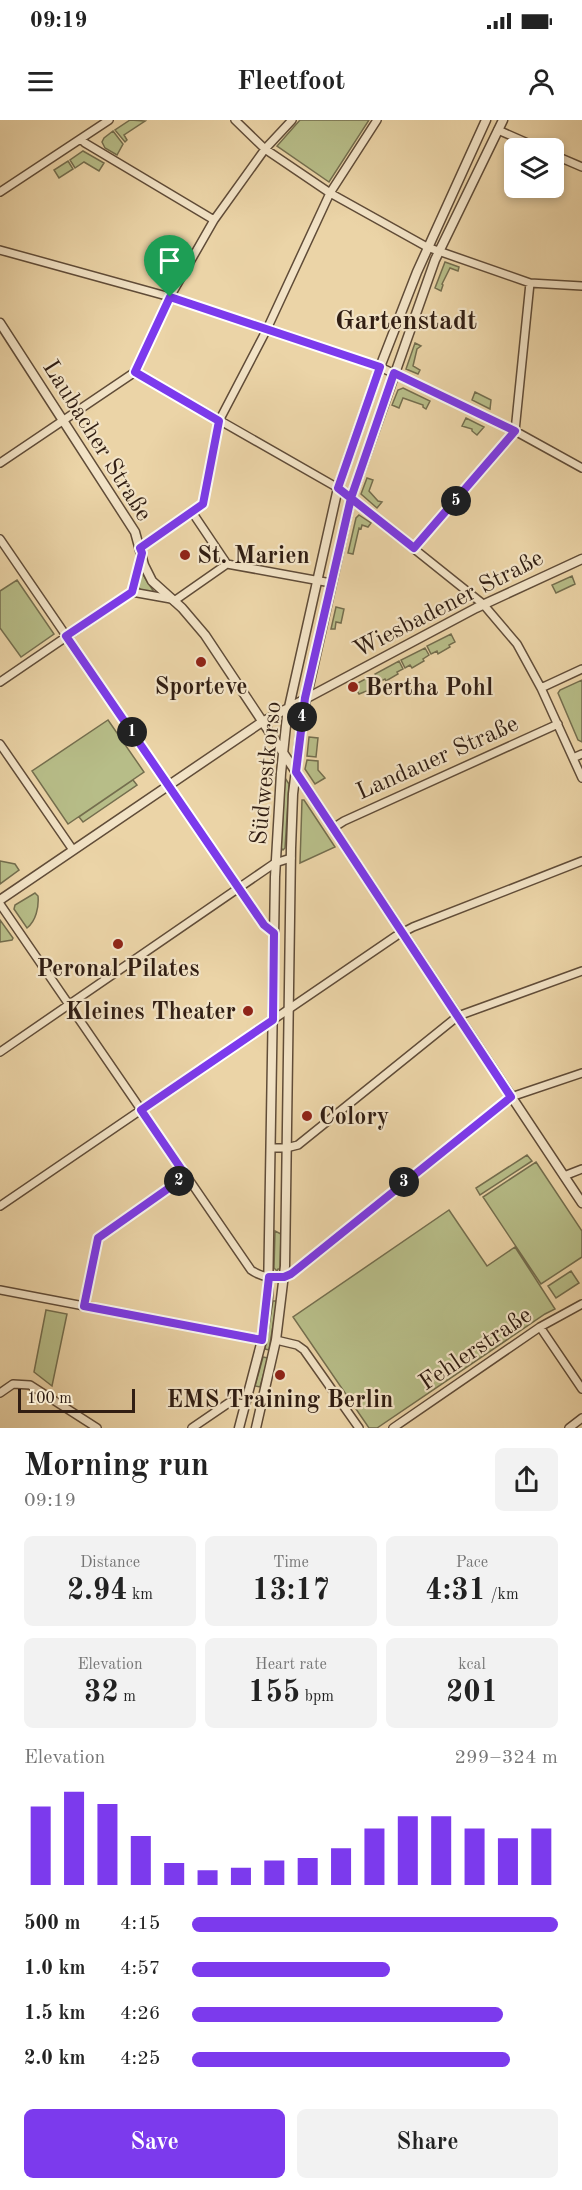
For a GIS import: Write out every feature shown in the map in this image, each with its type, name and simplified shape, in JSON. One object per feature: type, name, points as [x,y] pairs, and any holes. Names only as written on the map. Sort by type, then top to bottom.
[{"type":"street","points":[[0,192],[110,120]]},
{"type":"street","points":[[235,120],[265,149],[330,193],[427,247],[530,283],[582,286]]},
{"type":"street","points":[[0,463],[135,372],[170,297],[214,220],[265,149],[292,120]]},
{"type":"street","points":[[0,682],[132,592],[141,551],[203,504],[219,421],[267,329],[330,193],[377,120]]},
{"type":"street","name":"Südwestkorso","points":[[239,1428],[262,1340],[269,1277],[276,863],[283,753],[289,707],[338,488],[380,367],[427,247],[487,120],[500,125],[440,252],[394,373],[351,498],[305,698],[296,772],[291,858],[284,1277],[276,1340],[256,1428]]},
{"type":"street","points":[[500,125],[522,138]]},
{"type":"street","points":[[81,139],[214,220]]},
{"type":"street","points":[[564,159],[582,167]]},
{"type":"street","points":[[0,250],[170,297],[380,367],[515,431],[582,468]]},
{"type":"street","points":[[414,548],[515,431],[530,283]]},
{"type":"street","name":"Laubacher Straße","points":[[0,323],[125,515],[135,532],[149,576],[155,585],[173,600],[206,635],[582,1203]]},
{"type":"street","points":[[135,372],[338,488],[483,604],[517,644],[541,688],[582,778]]},
{"type":"street","points":[[192,512],[227,564]]},
{"type":"street","points":[[0,539],[264,925],[274,933]]},
{"type":"street","name":"Wiesbadener Straße","points":[[0,902],[262,722],[483,604],[582,559]]},
{"type":"street","points":[[132,592],[173,600],[227,564],[331,583]]},
{"type":"street","points":[[541,688],[582,669]]},
{"type":"street","name":"Landauer Straße","points":[[333,828],[558,724]]},
{"type":"street","points":[[0,744],[73,850]]},
{"type":"street","points":[[573,758],[582,754]]},
{"type":"street","name":"Südwestkorso","points":[[276,863],[291,858]]},
{"type":"street","points":[[0,1206],[402,932],[582,861]]},
{"type":"street","points":[[0,1052],[276,863]]},
{"type":"street","points":[[0,902],[252,1272],[269,1277],[284,1277],[300,1267],[511,1097],[582,1073]]},
{"type":"street","points":[[271,1148],[298,1145],[458,1016],[582,971]]},
{"type":"street","points":[[564,1176],[582,1169]]},
{"type":"street","points":[[84,1306],[98,1238],[186,1176]]},
{"type":"street","points":[[0,1290],[262,1340]]},
{"type":"street","name":"Fehlerstraße","points":[[393,1428],[540,1327],[582,1304]]},
{"type":"street","points":[[540,1327],[582,1389]]},
{"type":"street","points":[[276,1340],[297,1345],[304,1350],[358,1428]]},
{"type":"street","points":[[0,1392],[13,1384],[30,1385],[97,1428]]},
{"type":"street","points":[[192,1428],[230,1402],[261,1408]]},
{"type":"street","points":[[569,1428],[582,1418]]},
{"type":"green space","points":[[130,120],[145,121],[124,135],[127,140],[125,142],[115,130]]},
{"type":"green space","points":[[300,120],[369,120],[329,182],[277,146]]},
{"type":"green space","points":[[113,131],[123,144],[117,155],[105,148],[102,142]]},
{"type":"green space","points":[[83,151],[104,163],[99,171],[84,162],[75,168],[70,160]]},
{"type":"green space","points":[[68,161],[73,169],[59,178],[54,170]]},
{"type":"green space","points":[[445,262],[459,267],[458,271],[450,268],[441,291],[435,288]]},
{"type":"green space","points":[[415,343],[421,346],[417,349],[413,366],[420,370],[418,374],[406,369]]},
{"type":"green space","points":[[403,388],[430,401],[426,409],[423,405],[403,398],[399,408],[392,405],[398,390]]},
{"type":"green space","points":[[475,392],[491,400],[490,409],[472,400]]},
{"type":"green space","points":[[466,418],[484,427],[477,435],[472,429],[462,426]]},
{"type":"green space","points":[[367,478],[373,480],[369,491],[378,501],[382,502],[377,508],[361,494]]},
{"type":"green space","points":[[359,515],[371,523],[368,527],[362,525],[361,529],[359,528],[353,554],[348,553],[356,518]]},
{"type":"green space","points":[[140,570],[154,592],[143,592],[138,587]]},
{"type":"green space","points":[[572,576],[575,584],[556,593],[552,585]]},
{"type":"green space","points":[[17,580],[54,634],[21,657],[0,628],[0,591]]},
{"type":"green space","points":[[336,607],[344,609],[341,623],[336,622],[335,629],[331,629]]},
{"type":"green space","points":[[451,634],[455,642],[449,645],[450,647],[438,654],[437,651],[431,654],[427,646]]},
{"type":"green space","points":[[425,648],[429,655],[423,659],[424,661],[412,668],[410,665],[405,668],[401,660]]},
{"type":"green space","points":[[399,661],[403,669],[386,681],[385,679],[379,682],[375,674]]},
{"type":"green space","points":[[371,676],[377,683],[371,686],[372,689],[359,694],[354,685]]},
{"type":"green space","points":[[582,680],[582,742],[578,740],[558,693]]},
{"type":"green space","points":[[108,720],[144,772],[68,824],[32,771]]},
{"type":"green space","points":[[309,737],[318,738],[316,757],[307,756]]},
{"type":"green space","points":[[307,760],[318,761],[318,770],[325,778],[315,784],[305,769]]},
{"type":"green space","points":[[285,778],[289,784],[285,848],[283,850],[281,848]]},
{"type":"green space","points":[[133,780],[137,785],[83,822],[79,817]]},
{"type":"green space","points":[[302,800],[335,847],[300,863]]},
{"type":"green space","points":[[0,861],[15,864],[19,870],[0,884]]},
{"type":"green space","points":[[35,893],[38,896],[35,918],[27,928],[14,909],[15,905]]},
{"type":"green space","points":[[0,920],[13,938],[12,940],[0,942]]},
{"type":"green space","points":[[527,1155],[532,1161],[480,1195],[476,1188]]},
{"type":"green space","points":[[536,1162],[582,1231],[582,1257],[541,1284],[483,1197]]},
{"type":"green space","points":[[449,1210],[487,1266],[515,1247],[555,1309],[377,1428],[369,1428],[293,1317]]},
{"type":"green space","points":[[275,1231],[281,1234],[280,1269],[277,1271],[274,1268]]},
{"type":"green space","points":[[571,1271],[579,1283],[556,1298],[548,1286]]},
{"type":"green space","points":[[273,1301],[277,1301],[269,1350],[265,1349]]},
{"type":"green space","points":[[46,1310],[67,1314],[52,1386],[34,1372]]},
{"type":"green space","points":[[263,1357],[268,1358],[260,1387],[255,1386]]},
{"type":"place","name":"St. Marien","points":[[185,555]]},
{"type":"place","name":"Sporteve","points":[[201,662]]},
{"type":"place","name":"Bertha Pohl","points":[[353,687]]},
{"type":"place","name":"Peronal Pilates","points":[[118,944]]},
{"type":"place","name":"Kleines Theater","points":[[248,1011]]},
{"type":"place","name":"Colory","points":[[307,1116]]},
{"type":"place","name":"EMS Training Berlin","points":[[280,1375]]},
{"type":"district","name":"Gartenstadt","points":[[406,320]]},
{"type":"route","points":[[170,297],[135,372],[219,421],[203,504],[140,548],[142,553],[132,592],[66,636],[264,925],[274,933],[273,1020],[141,1110],[186,1176],[98,1238],[84,1306],[262,1340],[269,1277],[284,1277],[291,1274],[511,1097],[296,772],[305,698],[351,498],[394,373],[515,431],[414,548],[351,498],[338,488],[380,367],[170,297]]}]
